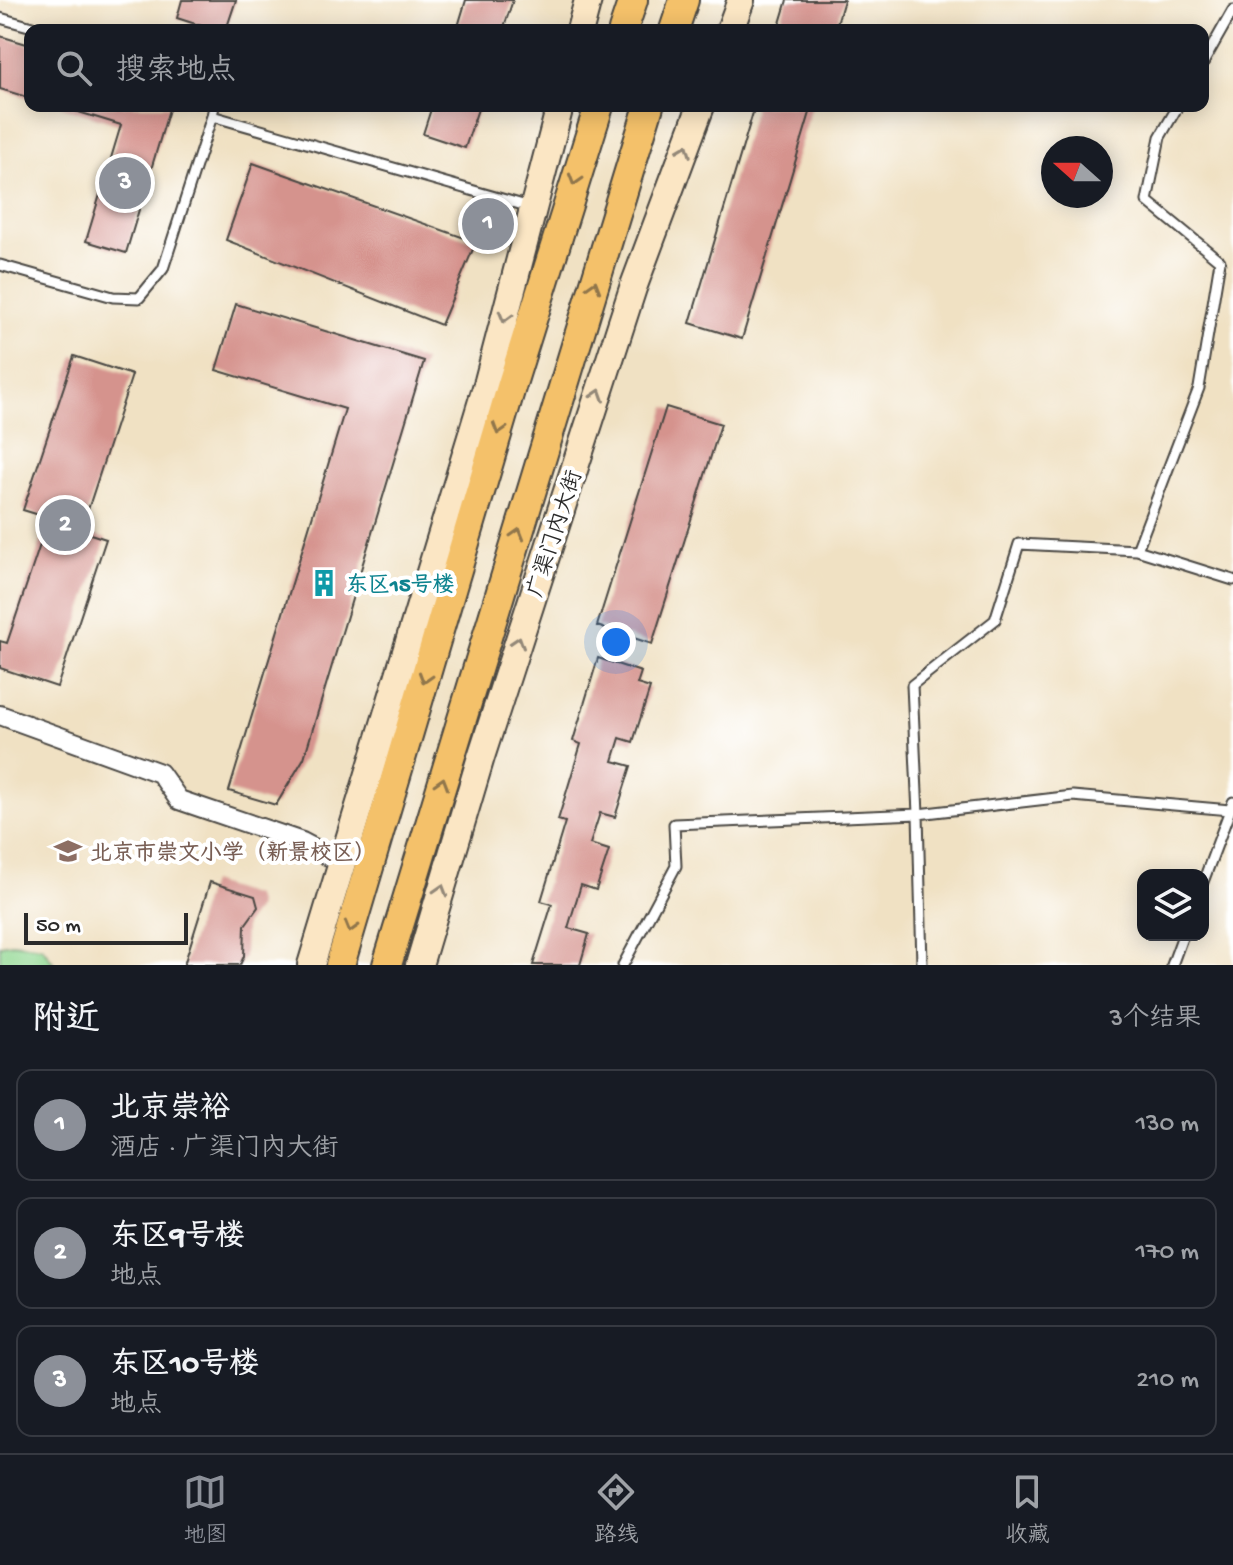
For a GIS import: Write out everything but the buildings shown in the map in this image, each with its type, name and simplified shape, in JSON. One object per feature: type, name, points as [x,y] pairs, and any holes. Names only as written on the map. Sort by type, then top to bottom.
[{"type":"main road","points":[[625,24],[633,0]]},
{"type":"main road","points":[[676,24],[684,0]]},
{"type":"main road","points":[[340,965],[503,415],[597,112]]},
{"type":"main road","name":"广渠门内大街","points":[[387,965],[647,112]]},
{"type":"street","points":[[582,24],[588,0]]},
{"type":"street","points":[[732,24],[741,0]]},
{"type":"street","points":[[311,965],[488,381],[558,112]]},
{"type":"street","name":"广渠门内大街","points":[[419,965],[486,741],[633,288],[699,112]]},
{"type":"street","points":[[0,715],[160,773],[179,800],[302,842],[342,863]]},
{"type":"lane","points":[[1209,52],[1233,10]]},
{"type":"lane","points":[[0,18],[24,25]]},
{"type":"lane","points":[[0,265],[113,297],[139,298],[163,269],[213,112]]},
{"type":"lane","points":[[216,112],[533,208]]},
{"type":"lane","points":[[1137,550],[1199,388],[1220,261],[1147,201],[1160,137],[1175,112]]},
{"type":"lane","points":[[922,965],[912,685],[995,620],[1019,544],[1137,550],[1233,580]]},
{"type":"lane","points":[[623,965],[676,866],[674,824],[918,814],[1073,796],[1232,806],[1208,869]]},
{"type":"lane","points":[[1172,965],[1181,941]]},
{"type":"green space","points":[[12,943],[42,947],[55,965],[0,965],[0,945]]},
{"type":"place","name":"东区10号楼","points":[[125,183]]},
{"type":"place","name":"北京崇裕","points":[[488,224]]},
{"type":"place","name":"东区9号楼","points":[[65,525]]},
{"type":"place","name":"东区15号楼","points":[[324,583]]},
{"type":"place","name":"北京市崇文小学（新景校区）","points":[[68,851]]}]
